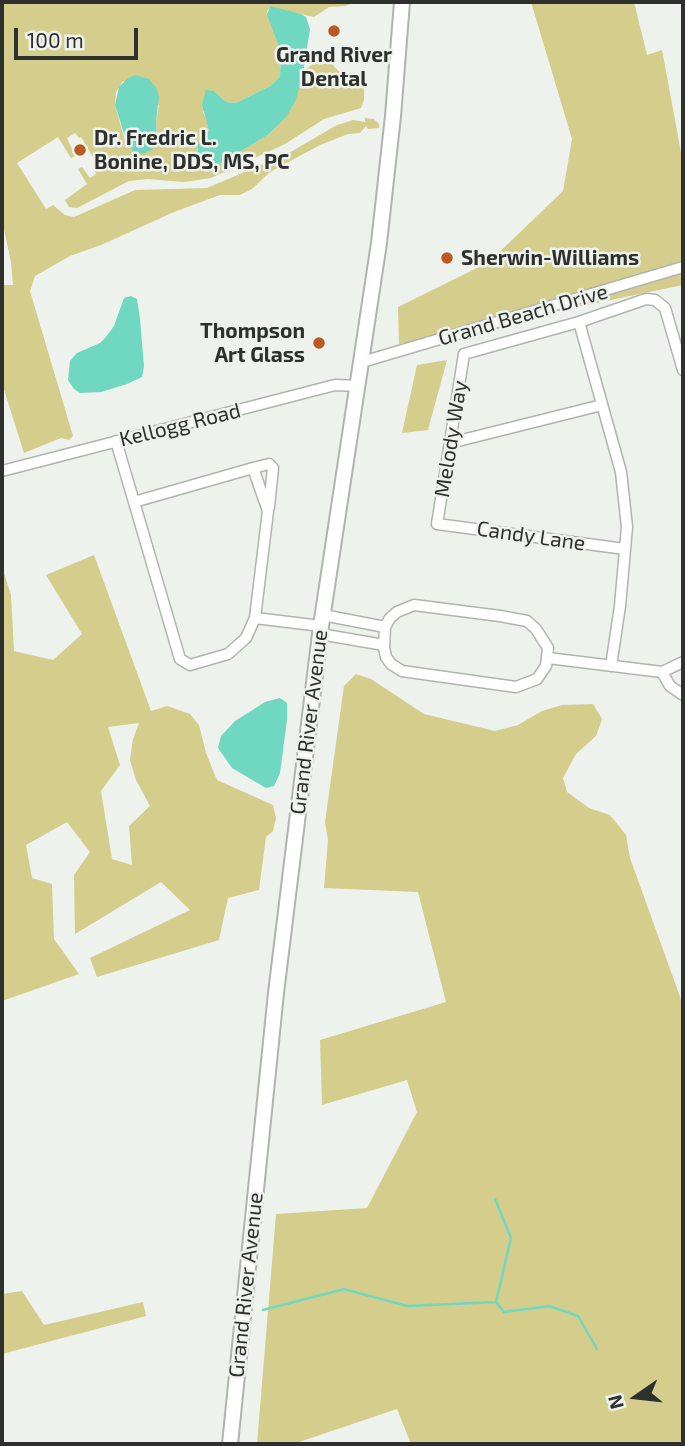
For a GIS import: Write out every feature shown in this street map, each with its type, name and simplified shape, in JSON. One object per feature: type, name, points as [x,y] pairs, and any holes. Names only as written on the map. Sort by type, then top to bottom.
[{"type":"main road","name":"Grand River Avenue","points":[[230,1444],[266,1082],[321,625],[359,386],[389,153],[402,2]]},
{"type":"street","name":"Grand Beach Drive","points":[[362,362],[683,267]]},
{"type":"street","points":[[611,666],[627,527],[621,472],[579,322],[646,299],[654,300],[665,308],[683,370]]},
{"type":"street","name":"Melody Way","points":[[437,524],[464,354],[579,322]]},
{"type":"street","name":"Kellogg Road","points":[[2,471],[335,385],[359,386]]},
{"type":"street","points":[[450,443],[602,404]]},
{"type":"street","points":[[116,441],[180,659],[190,665],[229,654],[246,638],[255,618],[272,468],[269,464],[134,502]]},
{"type":"street","points":[[253,468],[268,511]]},
{"type":"street","name":"Candy Lane","points":[[437,524],[625,549]]},
{"type":"street","points":[[414,605],[527,621],[536,629],[548,648],[548,658],[537,679],[516,687],[402,671],[386,657],[385,627],[397,612],[414,605]]},
{"type":"street","points":[[255,618],[321,625],[385,627]]},
{"type":"street","points":[[321,625],[384,645]]},
{"type":"street","points":[[548,658],[662,672],[683,662]]},
{"type":"street","points":[[662,672],[670,686],[683,695]]},
{"type":"shaded area","points":[[2,2],[356,2],[329,7],[314,17],[270,7],[267,11],[281,50],[280,76],[272,85],[236,103],[226,102],[214,91],[203,112],[209,130],[197,145],[199,159],[218,165],[268,135],[277,126],[306,69],[317,61],[323,60],[332,64],[346,79],[364,88],[361,108],[324,119],[285,144],[211,178],[184,182],[148,179],[129,181],[77,208],[69,207],[65,200],[87,184],[78,169],[82,167],[90,178],[96,174],[93,167],[99,167],[81,137],[75,133],[67,138],[75,156],[71,158],[58,137],[17,163],[46,209],[53,205],[65,215],[74,217],[135,190],[207,188],[289,153],[337,125],[353,120],[365,122],[365,118],[374,119],[379,124],[379,128],[368,129],[366,126],[360,133],[348,134],[320,145],[270,172],[252,189],[240,195],[220,195],[174,212],[70,256],[35,276],[30,291],[73,436],[69,440],[61,438],[24,453],[2,383],[2,285],[13,285],[2,220]],"holes":[[[123,81],[159,105],[157,135],[131,150],[125,141],[115,105],[116,92]]]},
{"type":"shaded area","points":[[531,2],[634,2],[647,55],[662,50],[683,163],[683,260],[677,263],[678,274],[683,274],[683,285],[399,344],[398,307],[489,262],[563,191],[572,139]]},
{"type":"shaded area","points":[[270,6],[301,14],[306,17],[310,29],[303,74],[295,102],[286,117],[268,135],[218,165],[204,167],[199,159],[197,145],[209,130],[202,105],[206,90],[214,91],[226,102],[236,103],[272,85],[280,76],[281,51],[267,15]]},
{"type":"shaded area","points":[[136,75],[149,79],[157,89],[159,97],[157,141],[152,150],[142,154],[135,153],[128,146],[115,105],[119,87],[128,78]]},
{"type":"shaded area","points":[[131,296],[137,299],[140,319],[144,366],[142,377],[101,392],[80,393],[68,380],[70,361],[77,353],[105,338],[114,326],[124,298]]},
{"type":"shaded area","points":[[447,360],[428,430],[402,433],[417,365]]},
{"type":"shaded area","points":[[94,555],[151,711],[167,706],[190,714],[199,725],[217,780],[273,805],[276,818],[273,831],[266,837],[259,890],[228,898],[219,940],[97,977],[90,958],[190,910],[161,882],[75,934],[74,875],[90,852],[67,822],[26,845],[32,878],[52,884],[54,939],[79,974],[2,1001],[2,567],[11,595],[14,651],[53,660],[82,634],[46,575]],"holes":[[[139,723],[130,760],[136,780],[150,806],[129,826],[132,865],[112,859],[101,791],[120,765],[108,727]]]},
{"type":"shaded area","points":[[356,674],[371,679],[424,714],[495,731],[518,725],[542,711],[562,705],[593,704],[602,719],[596,736],[576,754],[563,778],[567,792],[589,808],[610,815],[626,835],[630,858],[683,1005],[683,1444],[411,1444],[397,1409],[293,1444],[257,1444],[276,1214],[367,1208],[417,1112],[407,1080],[322,1105],[320,1040],[446,1002],[418,892],[324,888],[328,840],[325,822],[344,686]]},
{"type":"shaded area","points":[[280,698],[287,703],[287,720],[280,773],[274,786],[266,788],[232,768],[218,748],[221,736],[235,721],[265,702]]},
{"type":"shaded area","points":[[22,1291],[44,1325],[143,1302],[146,1316],[2,1354],[2,1294]]},
{"type":"waterway","points":[[495,1199],[511,1238],[496,1302]]},
{"type":"waterway","points":[[263,1310],[344,1289],[407,1306],[496,1302],[504,1312],[549,1306],[578,1316],[597,1349]]},
{"type":"place","name":"Grand River Dental","points":[[334,31]]},
{"type":"place","name":"Dr. Fredric L. Bonine, DDS, MS, PC","points":[[80,150]]},
{"type":"place","name":"Sherwin-Williams","points":[[447,258]]},
{"type":"place","name":"Thompson Art Glass","points":[[319,343]]}]
